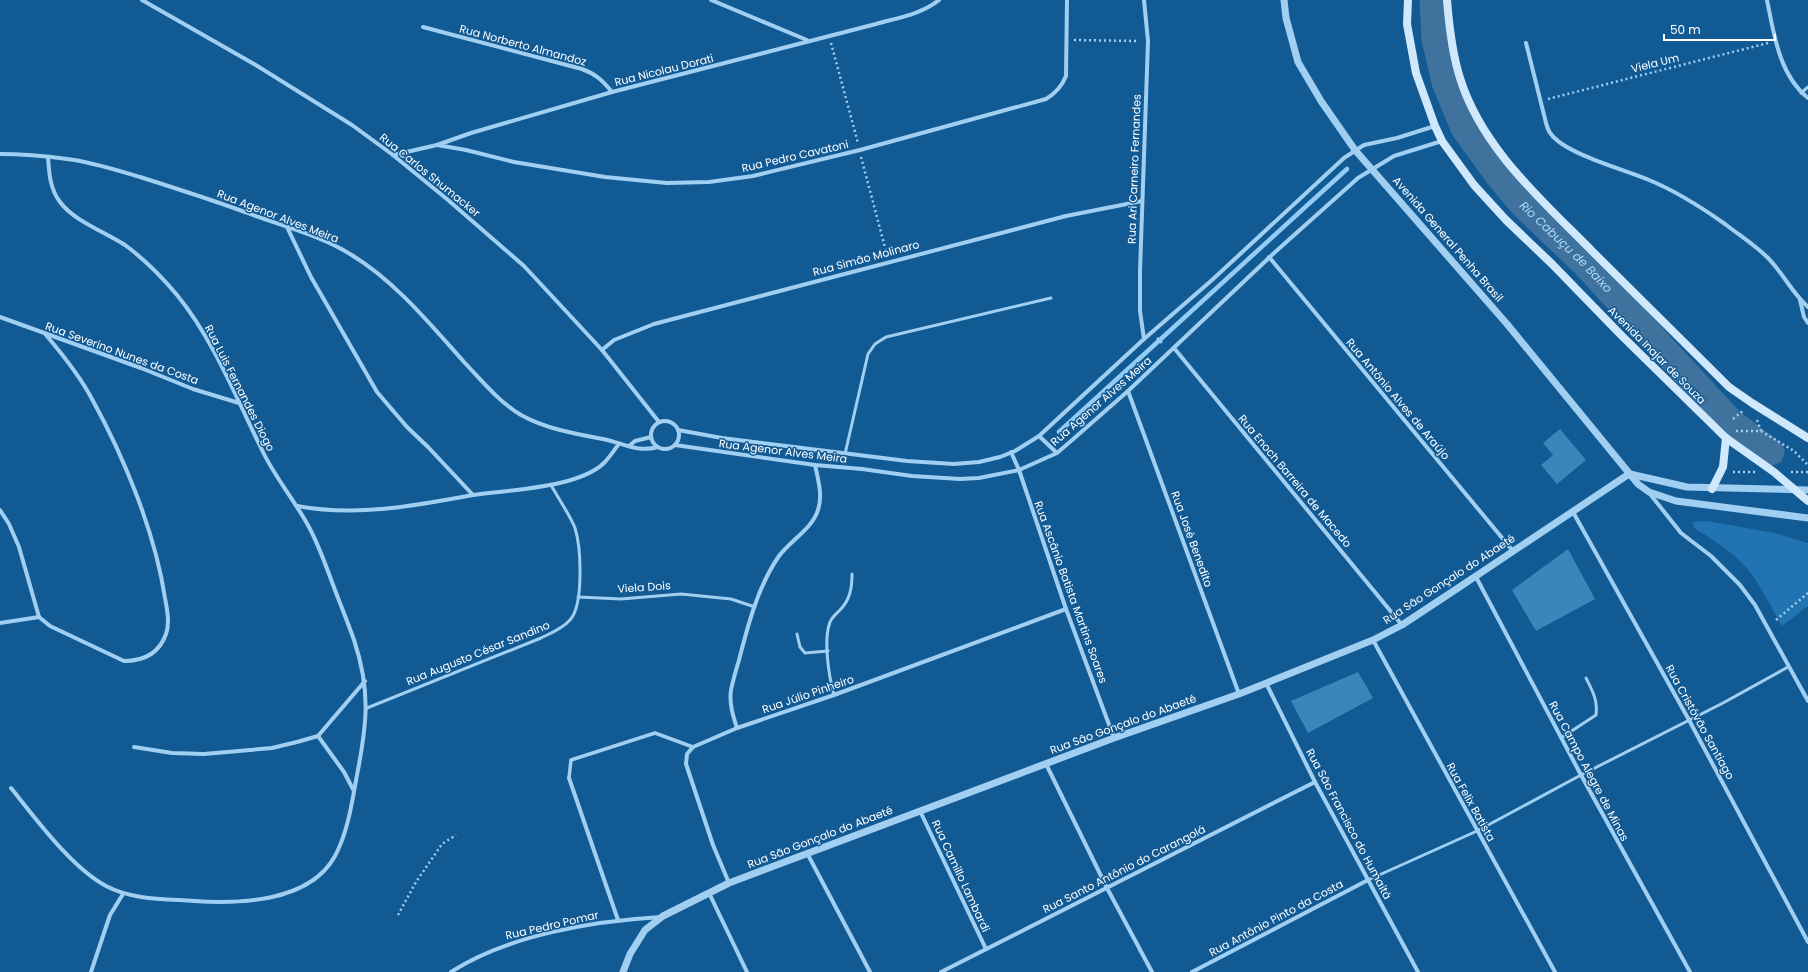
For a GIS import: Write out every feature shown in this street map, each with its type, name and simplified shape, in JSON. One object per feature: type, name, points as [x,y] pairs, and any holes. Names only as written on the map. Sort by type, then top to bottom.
[{"type":"main road","name":"Avenida Inajar de Souza","points":[[1408,0],[1407,24],[1415,66],[1435,126],[1442,141],[1474,185],[1506,220],[1552,264],[1622,336],[1727,434],[1808,501]]},
{"type":"main road","points":[[1447,0],[1453,47],[1460,78],[1466,93],[1492,141],[1523,182],[1729,386],[1752,403],[1808,438]]},
{"type":"main road","points":[[1712,489],[1723,467],[1727,434]]},
{"type":"street","name":"Rua Carlos Shumacker","points":[[142,0],[260,68],[352,125],[448,200],[524,266],[602,350],[659,422]]},
{"type":"street","points":[[711,0],[808,41]]},
{"type":"street","name":"Rua Nicolau Dorati","points":[[393,156],[437,145],[471,133],[612,92],[702,70],[916,12],[934,4],[939,0]]},
{"type":"street","name":"Rua Pedro Cavatoni","points":[[437,145],[466,150],[514,162],[605,177],[667,183],[709,182],[753,176],[860,150],[1046,99],[1063,84],[1066,76],[1068,40],[1067,0]]},
{"type":"street","name":"Rua Ari Carneiro Fernandes","points":[[1144,0],[1148,41],[1140,294],[1144,339]]},
{"type":"street","name":"Avenida General Penha Brasil","points":[[1284,0],[1286,18],[1298,62],[1321,100],[1355,150],[1507,324],[1641,487],[1649,492],[1676,501],[1692,504],[1744,509],[1808,518]]},
{"type":"street","points":[[1767,0],[1774,42],[1792,79],[1801,93],[1808,98]]},
{"type":"street","name":"Rua Norberto Almandoz","points":[[423,27],[582,69],[594,74],[602,80],[612,92]]},
{"type":"street","points":[[1526,43],[1540,101],[1551,134],[1559,142],[1615,168],[1649,180],[1697,204],[1744,238],[1767,257],[1783,275],[1800,300],[1808,307]]},
{"type":"street","name":"Rua Agenor Alves Meira","points":[[678,430],[722,438],[907,461],[954,464],[979,462],[1000,457],[1039,436],[1144,339],[1212,280],[1344,158],[1364,144],[1397,138],[1435,126]]},
{"type":"street","name":"Rua Agenor Alves Meira","points":[[675,445],[814,465],[862,469],[912,476],[960,479],[986,477],[1019,470],[1057,453],[1128,391],[1269,257],[1358,178],[1394,156],[1442,141]]},
{"type":"street","name":"Rua Agenor Alves Meira","points":[[0,154],[48,157],[84,162],[124,172],[188,192],[326,241],[367,264],[404,298],[483,383],[506,404],[521,414],[539,423],[571,433],[641,450],[658,447]]},
{"type":"street","name":"Rua Luis Fernandes Diogo","points":[[11,788],[57,843],[81,867],[104,885],[123,894],[180,900],[241,902],[264,899],[304,886],[320,874],[334,859],[343,840],[354,791],[365,735],[367,708],[365,681],[354,641],[325,562],[311,531],[297,506],[263,454],[239,403],[194,318],[176,293],[162,278],[126,246],[71,213],[61,203],[53,190],[48,157]]},
{"type":"street","name":"Rua Simão Molinaro","points":[[602,350],[614,340],[654,324],[1066,216],[1142,201]]},
{"type":"street","points":[[287,227],[311,277],[377,392],[407,427],[473,495]]},
{"type":"street","name":"Rua Antônio Alves de Araújo","points":[[1269,257],[1513,551]]},
{"type":"street","points":[[1800,300],[1804,317],[1808,323]]},
{"type":"street","name":"Rua Severino Nunes da Costa","points":[[0,318],[134,365],[193,389],[239,403]]},
{"type":"street","points":[[0,510],[9,524],[19,547],[39,617],[50,626],[124,661],[136,661],[147,658],[157,650],[166,634],[168,623],[162,576],[146,523],[112,439],[92,399],[80,378],[46,335]]},
{"type":"street","name":"Rua Enoch Barreira de Macedo","points":[[1174,348],[1402,625]]},
{"type":"street","name":"Rua José Benedito","points":[[1128,391],[1239,694]]},
{"type":"street","points":[[664,421],[672,423],[678,430],[678,441],[675,445],[666,449],[658,447],[651,437],[652,428],[659,422],[664,421]]},
{"type":"street","points":[[1039,436],[1057,453]]},
{"type":"street","points":[[629,446],[635,441],[651,437]]},
{"type":"street","points":[[297,506],[323,511],[358,511],[426,504],[473,495],[551,485],[578,479],[590,473],[604,463],[619,444]]},
{"type":"street","name":"Rua Ascânio Batista Martins Soares","points":[[1011,452],[1019,470],[1066,609],[1114,738]]},
{"type":"street","points":[[737,728],[732,709],[731,690],[744,641],[755,607],[771,568],[783,551],[813,520],[818,510],[820,499],[814,465]]},
{"type":"street","points":[[1630,474],[1687,488],[1808,490]]},
{"type":"street","name":"Rua São Gonçalo do Abaeté","points":[[623,972],[630,954],[646,930],[663,916],[729,883],[1114,738],[1239,694],[1373,640],[1402,625],[1630,474]]},
{"type":"street","points":[[1649,492],[1681,533],[1711,556],[1740,585],[1755,604],[1788,667],[1808,701]]},
{"type":"street","name":"Rua Cristóvão Santiago","points":[[1573,512],[1689,720],[1808,942]]},
{"type":"street","name":"Rua Campo Alegre de Minas","points":[[1476,577],[1580,776],[1690,972]]},
{"type":"street","name":"Rua Júlio Pinheiro","points":[[693,747],[737,728],[834,695],[1066,609]]},
{"type":"street","points":[[0,623],[39,617]]},
{"type":"street","name":"Rua Felix Batista","points":[[1373,640],[1555,972]]},
{"type":"street","points":[[134,747],[172,753],[204,754],[272,748],[318,736],[365,681]]},
{"type":"street","name":"Rua São Francisco do Humaitá","points":[[1266,683],[1315,782],[1418,972]]},
{"type":"street","points":[[618,920],[569,778],[571,760],[655,733],[693,747],[687,754],[686,764],[713,845],[729,883]]},
{"type":"street","points":[[318,736],[344,772],[354,791]]},
{"type":"street","points":[[1046,764],[1107,888],[1152,972]]},
{"type":"street","name":"Rua Santo Antônio do Carangolá","points":[[941,972],[1315,782]]},
{"type":"street","name":"Rua Camillo Lambardi","points":[[920,811],[986,949]]},
{"type":"street","points":[[807,853],[870,972]]},
{"type":"street","name":"Rua Antônio Pinto da Costa","points":[[1192,972],[1368,880]]},
{"type":"street","points":[[709,893],[747,972]]},
{"type":"street","points":[[91,972],[110,915],[123,894]]},
{"type":"street","name":"Rua Pedro Pomar","points":[[451,972],[469,960],[493,949],[531,938],[618,920],[663,916]]},
{"type":"lane","points":[[1801,93],[1808,87]]},
{"type":"lane","points":[[844,454],[868,354],[875,344],[886,337],[1051,298]]},
{"type":"lane","points":[[551,485],[574,526],[577,536],[579,547],[578,597]]},
{"type":"lane","points":[[834,695],[829,670],[828,651],[830,622],[848,598],[852,589],[852,574]]},
{"type":"lane","name":"Viela Dois","points":[[578,597],[621,599],[681,594],[731,599],[755,607]]},
{"type":"lane","name":"Rua Augusto César Sandino","points":[[367,708],[557,630],[570,620],[575,612],[578,597]]},
{"type":"lane","points":[[797,634],[800,647],[804,653],[828,651]]},
{"type":"lane","points":[[1368,880],[1477,831],[1788,667]]},
{"type":"lane","points":[[1561,738],[1596,715],[1596,697],[1586,678]]},
{"type":"path","points":[[1068,40],[1148,41]]},
{"type":"path","name":"Viela Um","points":[[1540,101],[1774,42]]},
{"type":"path","points":[[1157,337],[1163,344]]},
{"type":"path","points":[[1733,419],[1744,410]]},
{"type":"path","points":[[1727,434],[1760,431],[1794,451],[1808,465]]},
{"type":"path","points":[[1732,472],[1758,472]]},
{"type":"path","points":[[1786,472],[1808,472]]},
{"type":"path","points":[[1776,620],[1808,593]]},
{"type":"path","points":[[398,915],[416,882],[442,844],[456,835]]},
{"type":"shaded area","points":[[1707,521],[1775,533],[1808,543],[1808,606],[1782,626],[1764,593],[1748,569],[1725,548],[1694,528],[1692,522]]},
{"type":"building","points":[[1560,429],[1586,460],[1557,484],[1541,465],[1553,455],[1543,443]]},
{"type":"building","points":[[1568,549],[1595,599],[1536,631],[1512,590]]},
{"type":"building","points":[[1358,672],[1373,698],[1308,733],[1291,701]]},
{"type":"waterway","name":"Rio Cabuçu de Baixo","points":[[1433,0],[1435,39],[1445,82],[1464,128],[1498,175],[1523,205],[1585,264],[1730,421],[1771,452]]},
{"type":"waterway","points":[[1059,432],[1347,169]]}]
